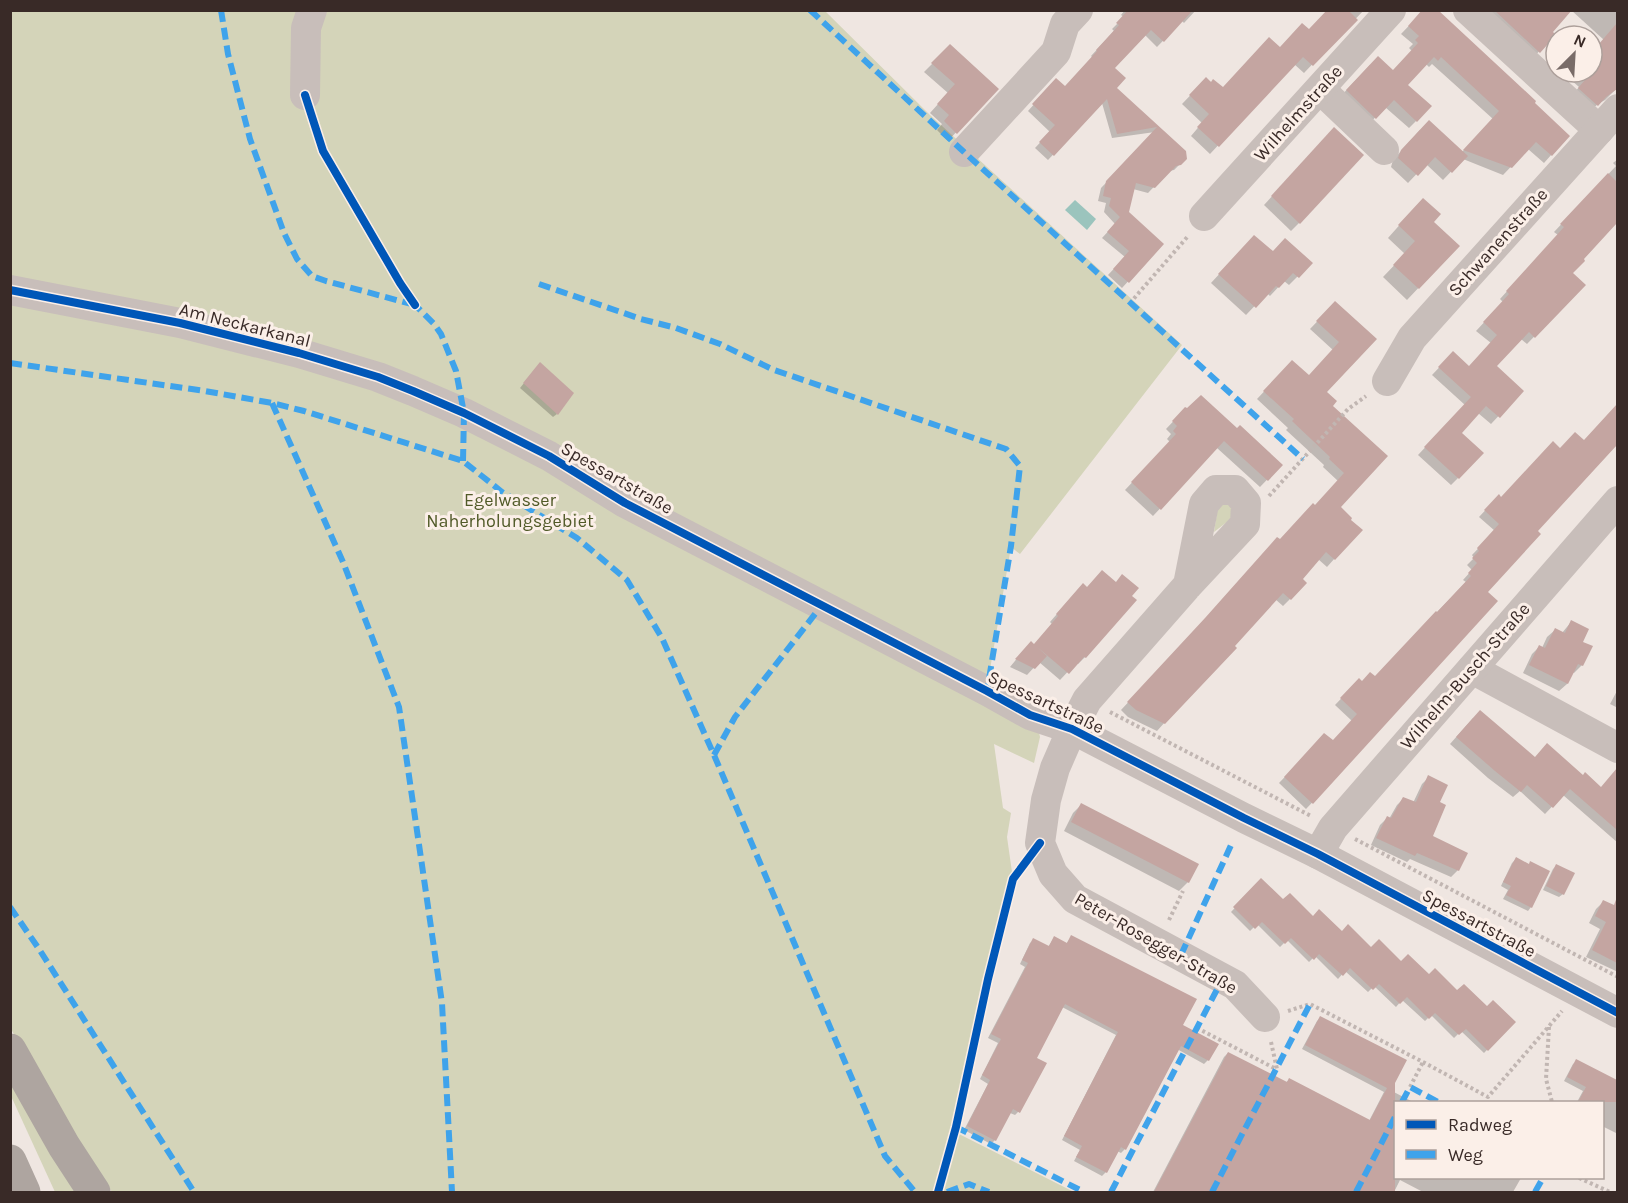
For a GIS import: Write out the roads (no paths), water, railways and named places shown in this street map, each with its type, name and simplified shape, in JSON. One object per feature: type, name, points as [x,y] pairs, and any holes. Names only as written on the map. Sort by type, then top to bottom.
[{"type":"highway","points":[[10,1050],[64,1146],[94,1192]]},
{"type":"highway","points":[[10,1161],[24,1192]]},
{"type":"street","points":[[305,94],[306,28],[312,10]]},
{"type":"street","name":"Wilhelmstraße","points":[[1204,216],[1391,10]]},
{"type":"street","points":[[1468,10],[1608,119]]},
{"type":"street","points":[[964,152],[1056,52],[1071,17]]},
{"type":"street","points":[[1320,89],[1384,150]]},
{"type":"street","name":"Schwanenstraße","points":[[1387,381],[1412,338],[1608,119]]},
{"type":"street","name":"Am Neckarkanal","points":[[10,290],[180,323],[299,353],[378,377],[464,413]]},
{"type":"street","name":"Spessartstraße","points":[[464,413],[549,456],[626,503],[1030,715],[1072,729],[1318,854],[1617,1013]]},
{"type":"street","name":"Peter-Rosegger-Straße","points":[[1188,585],[1204,504],[1216,490],[1235,490],[1246,503],[1245,524],[1087,700],[1055,768],[1040,843],[1053,874],[1075,899],[1235,985],[1265,1017]]},
{"type":"street","name":"Wilhelm-Busch-Straße","points":[[1318,854],[1333,828],[1617,501]]},
{"type":"street","points":[[1472,669],[1617,748]]},
{"type":"water","points":[[1075,200],[1096,219],[1087,230],[1065,210]]},
{"type":"park label","name":"Egelwasser Naherholungsgebiet","points":[[510,510]]}]
